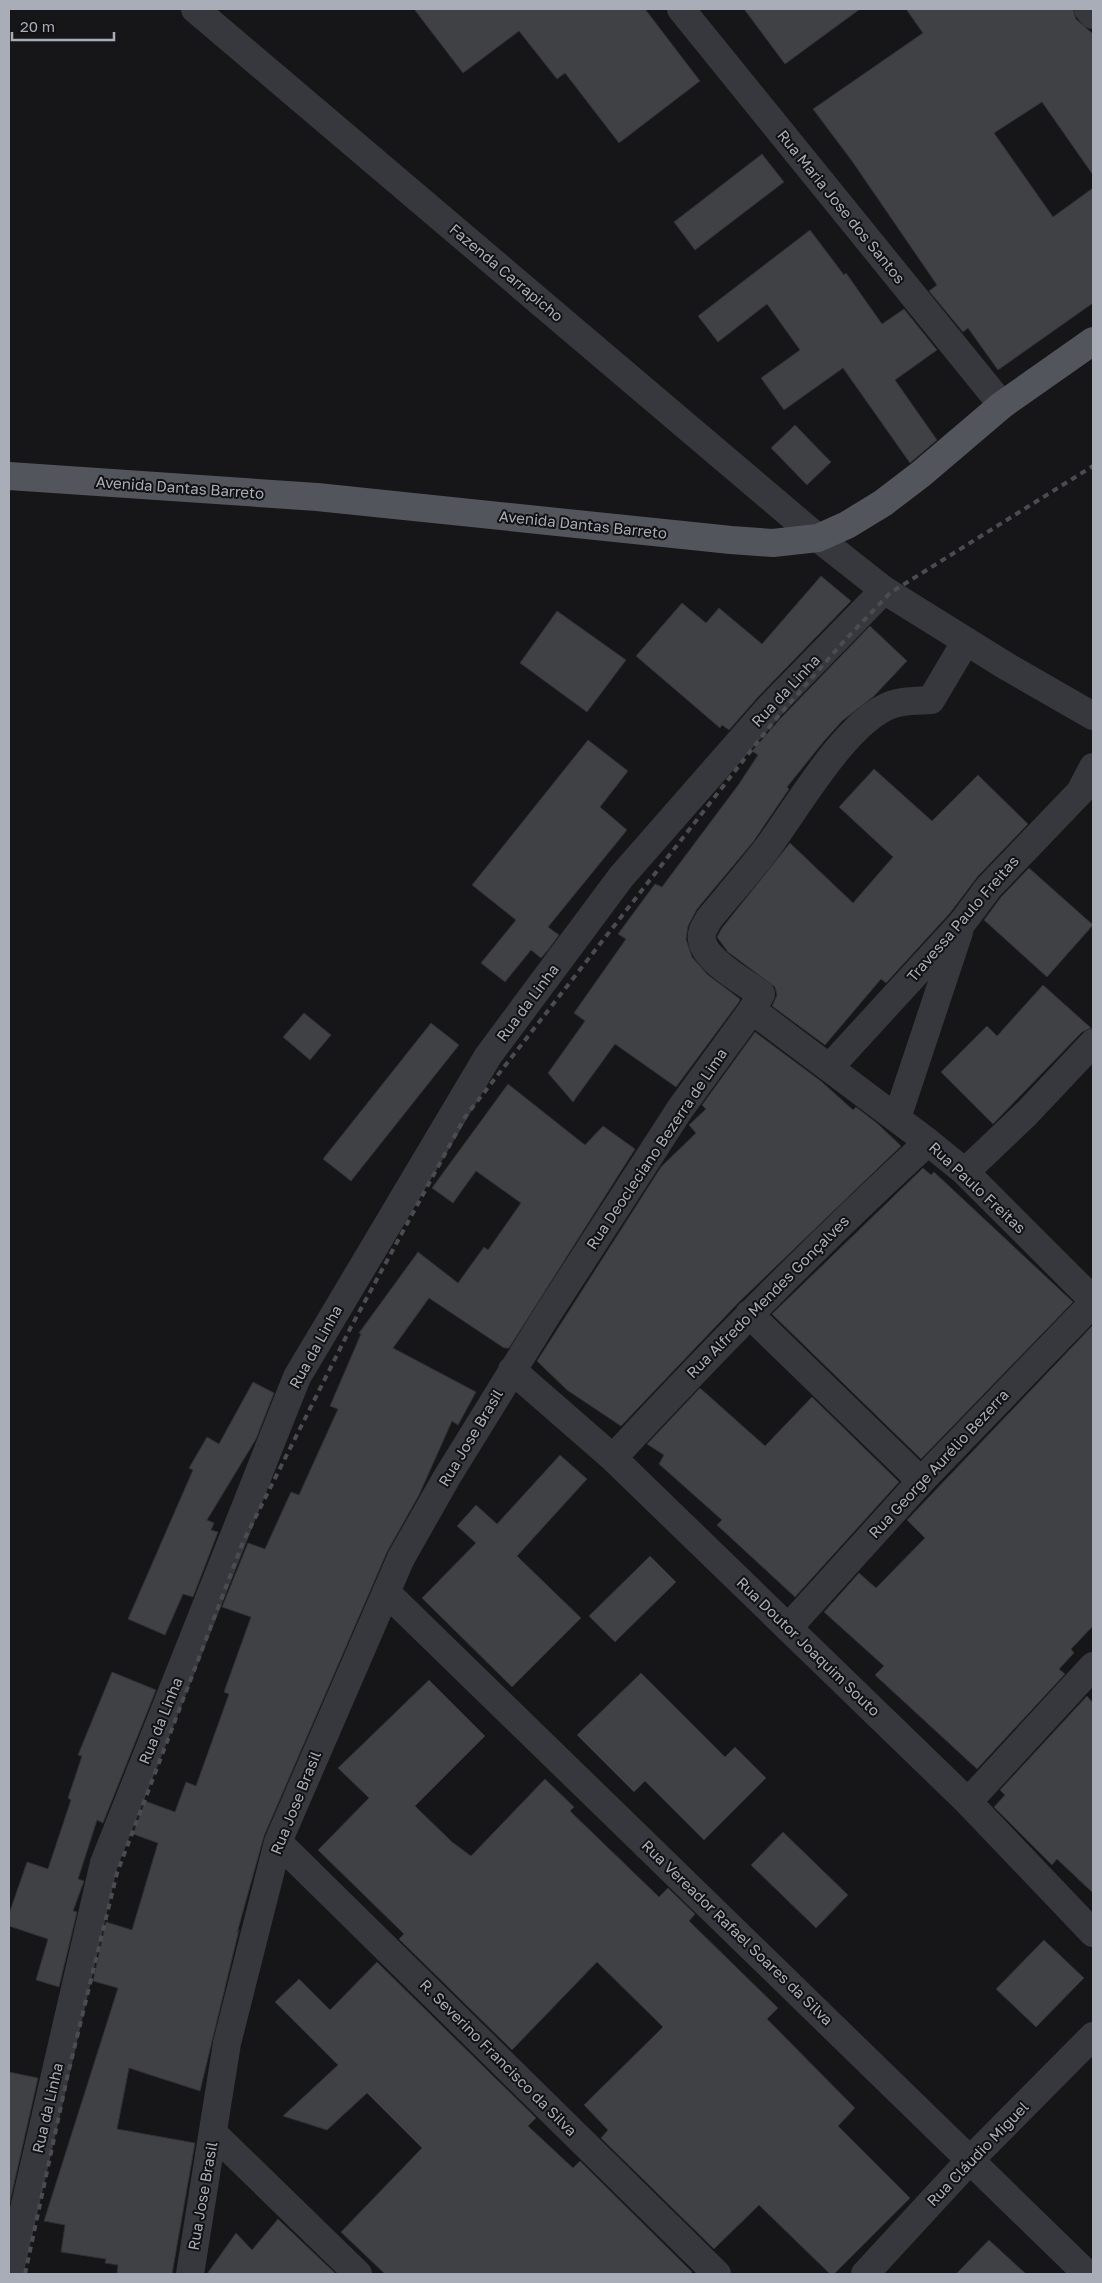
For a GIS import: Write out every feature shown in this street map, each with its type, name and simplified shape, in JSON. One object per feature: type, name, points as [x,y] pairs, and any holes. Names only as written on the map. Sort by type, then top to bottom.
[{"type":"main road","name":"Avenida Dantas Barreto","points":[[9,476],[317,497],[730,540],[773,543],[818,538],[847,526],[883,503],[921,474],[1002,405],[1093,340]]},
{"type":"street","name":"Fazenda Carrapicho","points":[[195,9],[818,538],[884,590],[966,642],[1093,716]]},
{"type":"street","name":"Rua Maria Jose dos Santos","points":[[681,9],[1002,405]]},
{"type":"street","points":[[1088,9],[1093,15]]},
{"type":"street","name":"Rua da Linha","points":[[9,2274],[104,1863],[297,1377],[488,1056],[621,877],[769,708],[884,590]]},
{"type":"street","points":[[829,1068],[752,1010],[761,994],[719,964],[704,947],[701,939],[706,925],[764,852],[839,748],[856,729],[886,707],[900,702],[931,700],[966,642]]},
{"type":"street","name":"Travessa Paulo Freitas","points":[[829,1068],[962,923],[989,887],[1080,792],[1093,768]]},
{"type":"street","points":[[897,1118],[962,923]]},
{"type":"street","name":"Rua Deocleciano Bezerra de Lima","points":[[512,1370],[680,1109],[752,1010]]},
{"type":"street","points":[[965,1172],[1026,1113],[1093,1043]]},
{"type":"street","name":"Rua Paulo Freitas","points":[[829,1068],[897,1118],[965,1172],[1093,1302]]},
{"type":"street","name":"Rua Alfredo Mendes Gonçalves","points":[[612,1458],[749,1314],[865,1200],[928,1142]]},
{"type":"street","name":"Rua George Aurélio Bezerra","points":[[788,1628],[921,1480],[1093,1302]]},
{"type":"street","points":[[749,1314],[921,1480]]},
{"type":"street","name":"Rua Doutor Joaquim Souto","points":[[512,1370],[612,1458],[968,1802],[1093,1933]]},
{"type":"street","name":"Rua Jose Brasil","points":[[190,2274],[227,2044],[278,1842],[401,1558],[447,1477],[512,1370]]},
{"type":"street","name":"Rua Vereador Rafael Soares da Silva","points":[[387,1593],[1086,2274]]},
{"type":"street","points":[[968,1802],[1093,1666]]},
{"type":"street","name":"R. Severino Francisco da Silva","points":[[278,1842],[717,2274]]},
{"type":"street","name":"Rua Cláudio Miguel","points":[[865,2274],[970,2160],[1093,2036]]},
{"type":"street","points":[[214,2134],[358,2274]]},
{"type":"building","points":[[414,9],[645,9],[700,81],[619,143],[565,73],[557,79],[519,31],[463,73]]},
{"type":"building","points":[[744,9],[860,9],[785,64]]},
{"type":"building","points":[[906,9],[1073,9],[1076,19],[1093,34],[1093,175],[1042,102],[994,133],[1053,217],[1093,188],[1093,303],[998,370],[968,328],[963,332],[929,291],[937,285],[852,161],[813,109],[923,33]]},
{"type":"building","points":[[762,154],[784,182],[695,250],[674,222]]},
{"type":"building","points":[[810,230],[844,275],[846,273],[882,324],[904,309],[937,350],[895,380],[937,440],[910,463],[843,368],[784,410],[761,378],[800,350],[767,304],[718,342],[698,316]]},
{"type":"building","points":[[795,425],[831,462],[807,485],[771,448]]},
{"type":"building","points":[[821,576],[851,601],[758,697],[729,730],[722,725],[720,728],[636,656],[682,603],[706,623],[719,608],[762,644]]},
{"type":"building","points":[[557,611],[626,660],[587,712],[520,663]]},
{"type":"building","points":[[870,626],[907,661],[873,697],[842,721],[824,741],[787,787],[789,789],[753,842],[697,909],[688,926],[686,939],[692,957],[708,975],[740,999],[739,1002],[676,1087],[615,1044],[573,1102],[548,1073],[585,1021],[574,1013],[626,939],[618,934],[655,884],[662,887],[739,784],[758,755],[752,751],[780,719]]},
{"type":"building","points":[[588,740],[628,771],[600,807],[627,830],[548,927],[559,935],[548,950],[541,958],[531,950],[505,982],[481,963],[516,920],[472,885]]},
{"type":"building","points":[[874,769],[932,821],[978,775],[1028,824],[978,876],[950,913],[886,983],[881,979],[825,1045],[772,1006],[777,995],[775,987],[728,952],[717,937],[722,928],[790,843],[853,903],[893,857],[839,807]]},
{"type":"building","points":[[1029,868],[1093,925],[1047,977],[984,920],[1001,897]]},
{"type":"building","points":[[1043,985],[1091,1028],[1082,1032],[993,1124],[941,1072],[987,1026],[997,1036]]},
{"type":"building","points":[[304,1013],[331,1035],[310,1060],[283,1037]]},
{"type":"building","points":[[431,1023],[459,1045],[351,1181],[323,1159]]},
{"type":"building","points":[[755,1032],[822,1082],[853,1110],[856,1107],[878,1124],[901,1146],[738,1303],[621,1426],[567,1390],[537,1361],[661,1167],[696,1133],[689,1125],[706,1109],[702,1105]]},
{"type":"building","points":[[508,1084],[585,1145],[603,1126],[635,1149],[509,1348],[504,1348],[429,1298],[393,1348],[476,1392],[458,1425],[452,1421],[419,1495],[387,1552],[264,1836],[237,1933],[239,1930],[200,2091],[129,2068],[117,2129],[195,2143],[172,2274],[117,2274],[118,2265],[105,2263],[106,2259],[61,2252],[65,2225],[44,2221],[118,1988],[93,1981],[106,1922],[132,1930],[158,1843],[133,1834],[145,1801],[175,1812],[186,1782],[196,1786],[229,1694],[224,1692],[251,1617],[222,1607],[248,1543],[265,1549],[291,1492],[299,1495],[338,1409],[330,1406],[361,1334],[359,1333],[418,1252],[458,1283],[484,1247],[488,1250],[521,1203],[476,1171],[453,1203],[432,1188]]},
{"type":"building","points":[[923,1168],[931,1175],[934,1172],[1073,1302],[921,1459],[772,1314]]},
{"type":"building","points":[[1093,1325],[1093,1626],[1071,1649],[1074,1653],[1059,1669],[1065,1674],[977,1769],[875,1675],[884,1666],[824,1612],[859,1573],[876,1588],[925,1538],[907,1520]]},
{"type":"building","points":[[253,1382],[274,1393],[256,1439],[207,1520],[214,1523],[211,1530],[218,1532],[193,1597],[183,1594],[165,1635],[128,1619],[193,1470],[189,1468],[207,1437],[219,1444]]},
{"type":"building","points":[[700,1388],[765,1446],[812,1397],[899,1482],[795,1597],[717,1525],[722,1520],[659,1464],[664,1455],[647,1444]]},
{"type":"building","points":[[560,1455],[587,1479],[517,1556],[581,1618],[512,1687],[422,1598],[476,1543],[457,1526],[476,1505],[497,1524]]},
{"type":"building","points":[[650,1556],[676,1582],[615,1642],[589,1616]]},
{"type":"building","points":[[112,1672],[156,1690],[103,1823],[97,1820],[78,1879],[84,1881],[73,1911],[77,1912],[59,1987],[36,1980],[48,1939],[9,1926],[9,1914],[27,1862],[48,1869],[71,1800],[68,1798],[82,1756],[78,1755]]},
{"type":"building","points":[[641,1673],[725,1757],[735,1747],[766,1778],[704,1840],[645,1781],[634,1792],[577,1735]]},
{"type":"building","points":[[429,1680],[485,1736],[415,1806],[452,1842],[471,1856],[545,1779],[574,1807],[570,1811],[659,1897],[668,1888],[695,1914],[689,1921],[778,2008],[767,2019],[855,2108],[838,2126],[910,2198],[834,2274],[830,2274],[759,2205],[714,2249],[601,2138],[608,2130],[584,2105],[663,2027],[597,1962],[512,2050],[399,1939],[404,1934],[318,1850],[369,1798],[338,1768]]},
{"type":"building","points":[[1087,1696],[1093,1703],[1093,1893],[1057,1859],[1052,1865],[994,1807],[1005,1795],[1000,1790]]},
{"type":"building","points":[[783,1832],[848,1895],[816,1928],[751,1865]]},
{"type":"building","points":[[1044,1940],[1084,1978],[1036,2027],[996,1989]]},
{"type":"building","points":[[377,1962],[536,2118],[528,2126],[573,2168],[580,2161],[692,2272],[690,2274],[385,2274],[341,2232],[422,2148],[367,2093],[327,2130],[283,2116],[338,2065],[275,2002],[299,1979],[330,2010]]},
{"type":"building","points":[[9,2072],[38,2078],[9,2206]]},
{"type":"building","points":[[278,2219],[336,2274],[207,2274],[236,2233],[252,2250]]},
{"type":"building","points":[[989,2240],[1026,2274],[956,2274]]},
{"type":"railway","points":[[25,2274],[67,2078],[117,1873],[243,1542],[351,1327],[465,1117],[774,721],[845,640],[890,593],[1093,466]]}]
